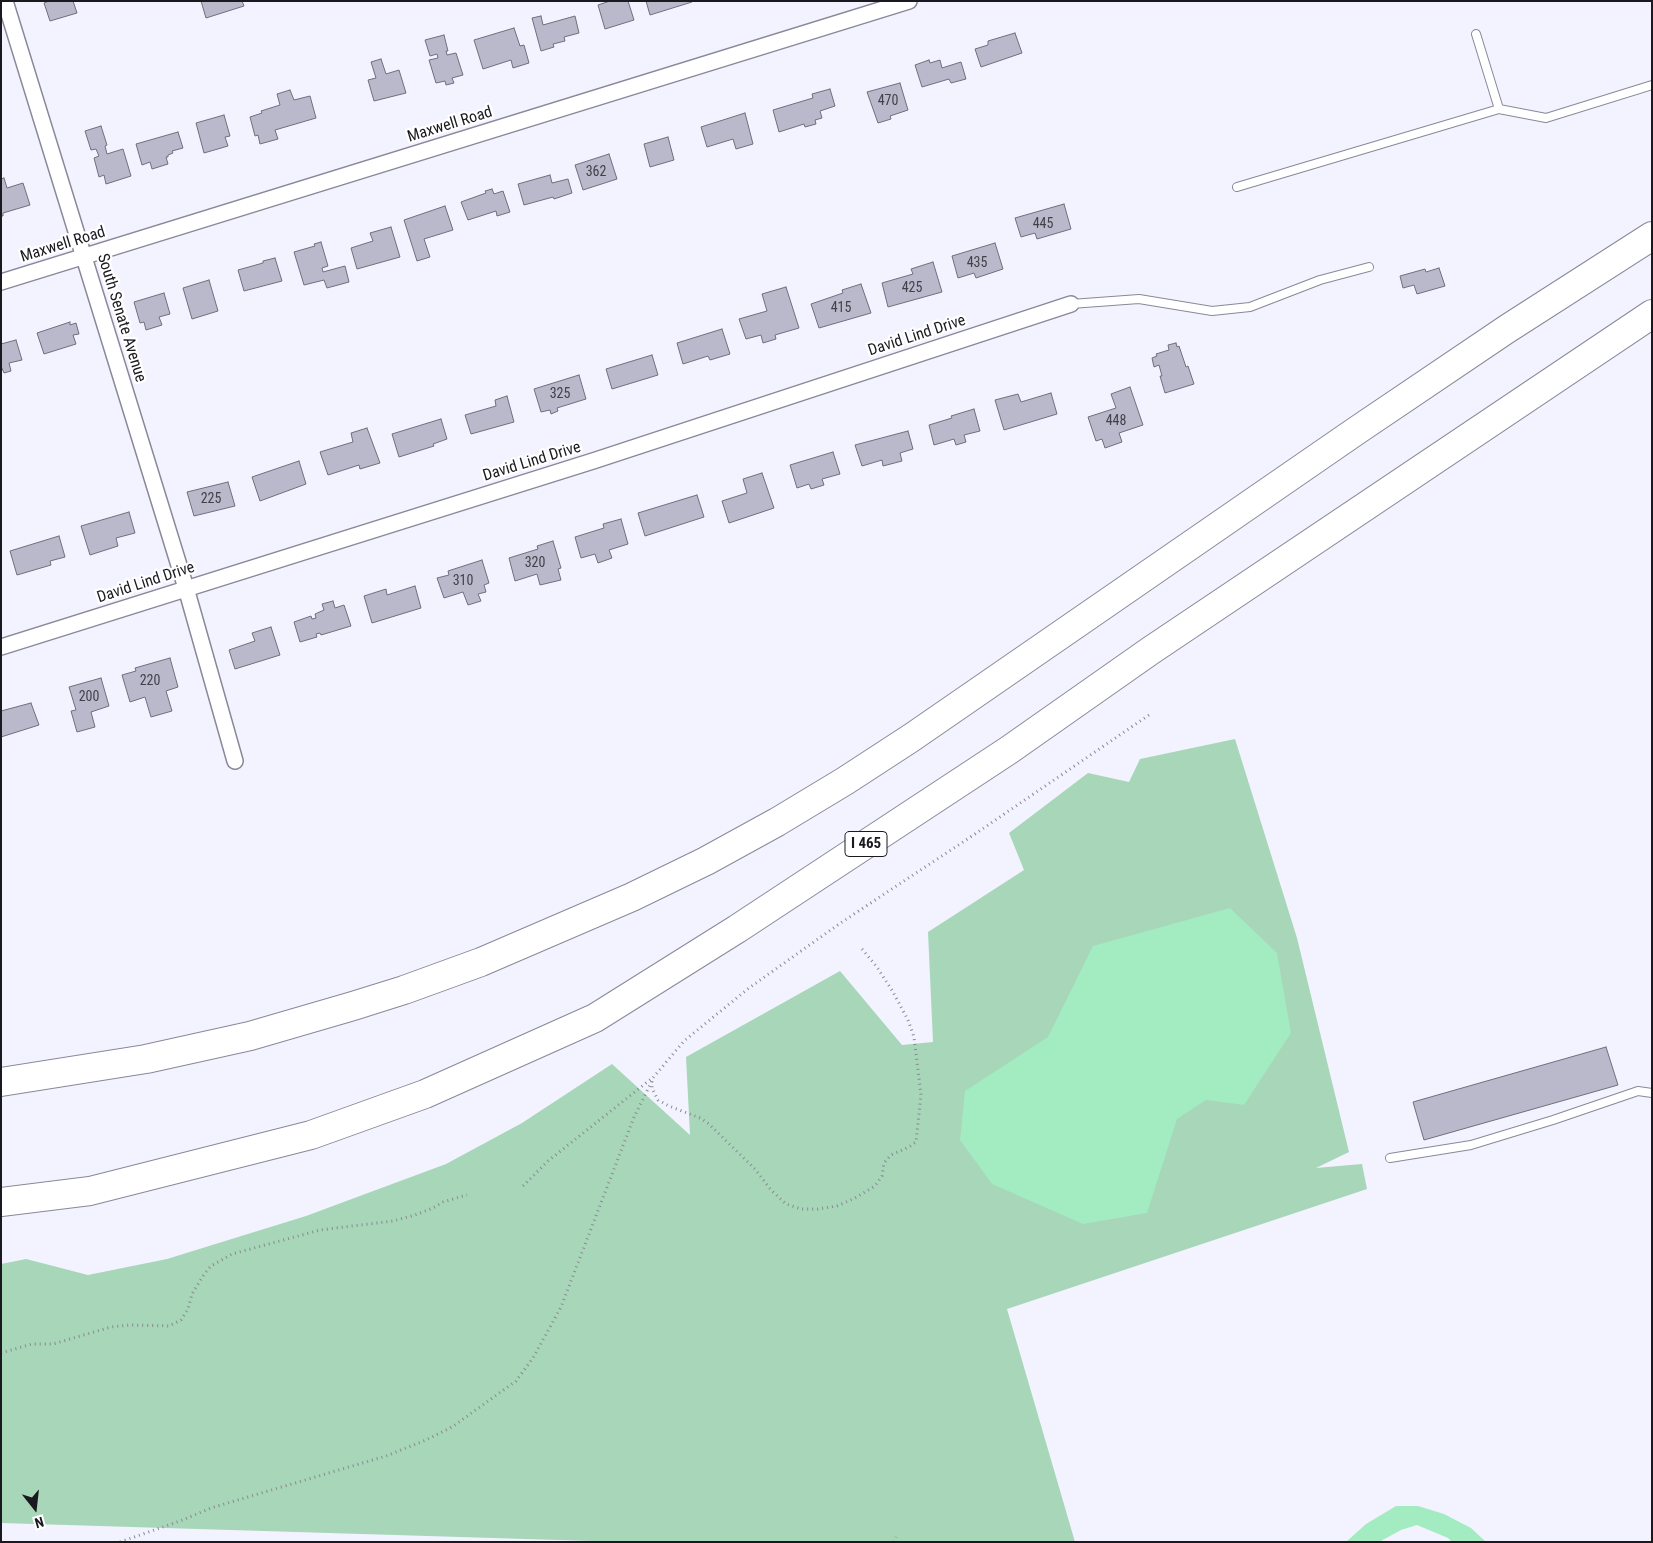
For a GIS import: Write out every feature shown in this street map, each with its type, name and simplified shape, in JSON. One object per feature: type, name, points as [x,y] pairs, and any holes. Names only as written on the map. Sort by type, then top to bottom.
[{"type":"highway","points":[[1,1082],[146,1059],[250,1036],[353,1006],[404,990],[489,959],[632,897],[706,861],[836,786],[910,738],[1356,431],[1507,329],[1652,236]]},
{"type":"highway","name":"I 465","points":[[1,1202],[90,1190],[311,1135],[425,1094],[595,1018],[737,929],[1001,755],[1150,651],[1652,314]]},
{"type":"street","name":"South Senate Avenue","points":[[5,1],[186,588],[235,761]]},
{"type":"street","name":"Maxwell Road","points":[[1,282],[909,1]]},
{"type":"street","name":"David Lind Drive","points":[[1,647],[603,458],[1072,304]]},
{"type":"lane","points":[[1476,34],[1499,109]]},
{"type":"lane","points":[[1237,187],[1499,109],[1546,118],[1652,85]]},
{"type":"lane","points":[[1072,304],[1139,299],[1212,311],[1250,307],[1320,280],[1369,267]]},
{"type":"lane","points":[[1390,1158],[1471,1144],[1553,1120],[1638,1091],[1652,1093]]},
{"type":"path","points":[[523,1186],[548,1161],[652,1080],[684,1041],[749,988],[842,922],[1149,715]]},
{"type":"path","points":[[652,1080],[652,1088],[658,1100],[710,1124],[755,1169],[771,1190],[786,1204],[801,1209],[837,1206],[875,1186],[882,1176],[884,1162],[891,1155],[916,1142],[920,1095],[914,1037],[908,1020],[877,966],[862,950]]},
{"type":"path","points":[[120,1542],[211,1508],[386,1456],[426,1440],[452,1427],[516,1381],[533,1358],[561,1307],[634,1117],[652,1080]]},
{"type":"path","points":[[1,1353],[32,1344],[53,1344],[111,1327],[130,1325],[168,1326],[181,1320],[188,1309],[192,1294],[211,1266],[232,1254],[320,1230],[393,1221],[467,1195]]},
{"type":"path","points":[[894,1542],[896,1537]]},
{"type":"shaded area","points":[[1235,739],[1297,938],[1349,1152],[1316,1168],[1362,1164],[1367,1189],[1007,1309],[1075,1542],[624,1542],[1,1523],[1,1264],[26,1259],[88,1275],[167,1259],[306,1216],[446,1164],[522,1123],[612,1064],[690,1135],[686,1057],[840,971],[902,1045],[933,1042],[928,932],[1024,870],[1009,833],[1088,773],[1129,782],[1140,759]]},
{"type":"shaded area","points":[[1230,908],[1277,953],[1291,1033],[1244,1105],[1206,1100],[1177,1119],[1147,1213],[1083,1224],[992,1184],[960,1140],[965,1091],[1048,1037],[1093,946]]},
{"type":"shaded area","points":[[1396,1506],[1418,1506],[1444,1514],[1471,1528],[1486,1542],[1452,1542],[1448,1538],[1417,1525],[1401,1530],[1379,1542],[1346,1542],[1366,1524]]},
{"type":"building","points":[[49,1],[73,1],[77,13],[50,21],[44,3]]},
{"type":"building","points":[[201,1],[242,1],[244,6],[206,18]]},
{"type":"building","points":[[610,1],[628,1],[634,20],[605,29],[598,5]]},
{"type":"building","points":[[646,1],[692,1],[692,2],[650,15]]},
{"type":"building","points":[[541,16],[543,25],[575,16],[579,33],[564,37],[565,41],[553,44],[554,47],[541,51],[532,18]]},
{"type":"building","points":[[514,28],[520,46],[524,45],[529,63],[513,68],[511,60],[483,69],[474,40]]},
{"type":"building","points":[[1015,33],[1022,53],[981,67],[975,49],[988,45],[988,41]]},
{"type":"building","points":[[444,35],[448,51],[446,51],[447,55],[456,53],[463,75],[452,78],[454,83],[446,85],[445,81],[436,83],[429,60],[438,58],[437,54],[430,56],[425,40]]},
{"type":"building","points":[[381,59],[386,74],[399,70],[406,93],[374,101],[368,80],[376,78],[371,62]]},
{"type":"building","points":[[929,60],[930,63],[940,60],[942,68],[961,62],[966,79],[951,83],[949,79],[922,87],[915,65]]},
{"type":"building","points":[[900,83],[908,110],[890,116],[891,119],[878,123],[867,92]]},
{"type":"building","points":[[830,89],[835,106],[820,111],[822,118],[815,120],[816,124],[805,127],[804,124],[779,132],[773,110],[813,98],[812,94]]},
{"type":"building","points":[[290,90],[294,100],[310,96],[316,118],[275,130],[278,139],[260,144],[258,135],[255,136],[250,117],[280,105],[277,94]]},
{"type":"building","points":[[745,113],[753,144],[736,149],[733,139],[707,147],[701,127]]},
{"type":"building","points":[[224,115],[230,136],[225,137],[228,146],[204,153],[196,123]]},
{"type":"building","points":[[101,126],[107,145],[105,146],[107,154],[123,149],[131,176],[106,184],[104,175],[99,177],[94,158],[99,156],[96,149],[91,150],[85,131]]},
{"type":"building","points":[[178,132],[183,148],[172,151],[173,153],[166,157],[168,164],[152,169],[150,162],[142,165],[136,144]]},
{"type":"building","points":[[668,137],[674,160],[650,167],[644,144]]},
{"type":"building","points":[[609,154],[617,179],[583,190],[575,165]]},
{"type":"building","points":[[550,175],[552,183],[568,179],[572,193],[524,205],[518,184]]},
{"type":"building","points":[[4,178],[7,188],[23,183],[30,205],[3,213],[3,216],[1,216],[1,179]]},
{"type":"building","points":[[492,189],[494,194],[503,191],[510,212],[497,216],[496,211],[468,220],[461,202]]},
{"type":"building","points":[[1064,204],[1071,229],[1037,239],[1035,233],[1021,237],[1015,218]]},
{"type":"building","points":[[445,206],[453,230],[424,239],[430,257],[417,261],[404,220]]},
{"type":"building","points":[[391,227],[400,257],[357,269],[351,248],[373,241],[370,233]]},
{"type":"building","points":[[321,242],[328,266],[322,268],[323,272],[345,266],[349,282],[327,288],[324,280],[304,285],[294,252],[315,246],[314,244]]},
{"type":"building","points":[[995,243],[1003,269],[976,278],[974,273],[958,278],[952,256]]},
{"type":"building","points":[[275,258],[282,281],[244,291],[238,270]]},
{"type":"building","points":[[933,262],[942,292],[888,307],[882,283],[913,274],[911,269]]},
{"type":"building","points":[[1439,268],[1445,286],[1417,294],[1414,285],[1403,288],[1400,276],[1425,269],[1426,272]]},
{"type":"building","points":[[209,280],[218,311],[192,319],[183,288]]},
{"type":"building","points":[[861,284],[871,313],[819,328],[811,304],[843,293],[842,290]]},
{"type":"building","points":[[786,287],[799,328],[775,335],[776,339],[763,343],[761,335],[746,339],[739,319],[767,311],[762,294]]},
{"type":"building","points":[[164,293],[170,314],[159,317],[162,325],[146,330],[144,322],[140,323],[134,302]]},
{"type":"building","points":[[70,322],[70,325],[76,323],[79,334],[73,335],[76,344],[44,354],[37,333]]},
{"type":"building","points":[[722,329],[730,354],[710,360],[708,356],[683,364],[677,343]]},
{"type":"building","points":[[16,340],[22,360],[9,363],[11,371],[4,373],[1,366],[1,344]]},
{"type":"building","points":[[1176,343],[1177,347],[1179,346],[1186,367],[1188,366],[1194,384],[1165,393],[1159,365],[1154,367],[1152,358],[1157,356],[1156,354],[1169,350],[1168,345]]},
{"type":"building","points":[[652,355],[658,375],[612,389],[606,369]]},
{"type":"building","points":[[579,375],[586,399],[557,408],[558,411],[551,414],[550,410],[541,412],[534,389]]},
{"type":"building","points":[[1130,387],[1143,425],[1119,433],[1122,442],[1105,448],[1102,439],[1096,441],[1088,417],[1116,408],[1111,394]]},
{"type":"building","points":[[1051,393],[1057,414],[1004,430],[995,400],[1018,394],[1021,402]]},
{"type":"building","points":[[507,396],[514,422],[471,434],[465,415],[496,406],[495,400]]},
{"type":"building","points":[[974,409],[980,431],[964,435],[966,442],[956,445],[954,439],[934,445],[929,425]]},
{"type":"building","points":[[441,419],[447,439],[433,444],[434,446],[399,457],[392,434]]},
{"type":"building","points":[[367,428],[380,463],[360,469],[359,465],[328,475],[320,452],[353,442],[351,433]]},
{"type":"building","points":[[908,431],[913,449],[900,453],[902,461],[883,466],[882,460],[862,466],[855,445]]},
{"type":"building","points":[[833,452],[840,474],[822,479],[824,485],[811,489],[809,484],[797,488],[790,465]]},
{"type":"building","points":[[299,461],[306,484],[260,501],[252,477]]},
{"type":"building","points":[[762,473],[774,508],[729,523],[722,501],[747,493],[743,479]]},
{"type":"building","points":[[228,482],[235,506],[194,516],[187,492]]},
{"type":"building","points":[[697,495],[704,517],[645,536],[638,513]]},
{"type":"building","points":[[129,512],[135,533],[116,538],[118,546],[90,555],[81,526]]},
{"type":"building","points":[[621,519],[628,544],[609,550],[612,558],[598,563],[595,554],[581,558],[575,537],[604,528],[603,524]]},
{"type":"building","points":[[59,536],[65,557],[50,561],[51,565],[17,575],[10,551]]},
{"type":"building","points":[[553,541],[561,568],[558,569],[561,580],[540,585],[537,574],[515,581],[509,558],[538,549],[537,546]]},
{"type":"building","points":[[482,560],[489,583],[484,585],[486,592],[478,594],[481,601],[468,605],[463,592],[444,598],[437,578],[449,575],[448,571]]},
{"type":"building","points":[[415,586],[421,608],[372,623],[364,596],[386,589],[387,595]]},
{"type":"building","points":[[333,601],[335,608],[344,605],[351,626],[321,635],[320,633],[316,634],[317,637],[300,642],[294,622],[311,616],[312,619],[316,618],[315,614],[324,610],[322,604]]},
{"type":"building","points":[[271,627],[280,655],[235,669],[229,650],[255,641],[252,633]]},
{"type":"building","points":[[170,658],[178,687],[166,691],[172,711],[151,717],[145,697],[130,702],[122,675],[136,671],[135,668]]},
{"type":"building","points":[[101,678],[109,706],[91,712],[95,727],[77,732],[71,711],[76,710],[69,687]]},
{"type":"building","points":[[31,703],[39,725],[1,737],[1,711]]},
{"type":"building","points":[[1606,1047],[1618,1085],[1424,1140],[1413,1102]]}]
